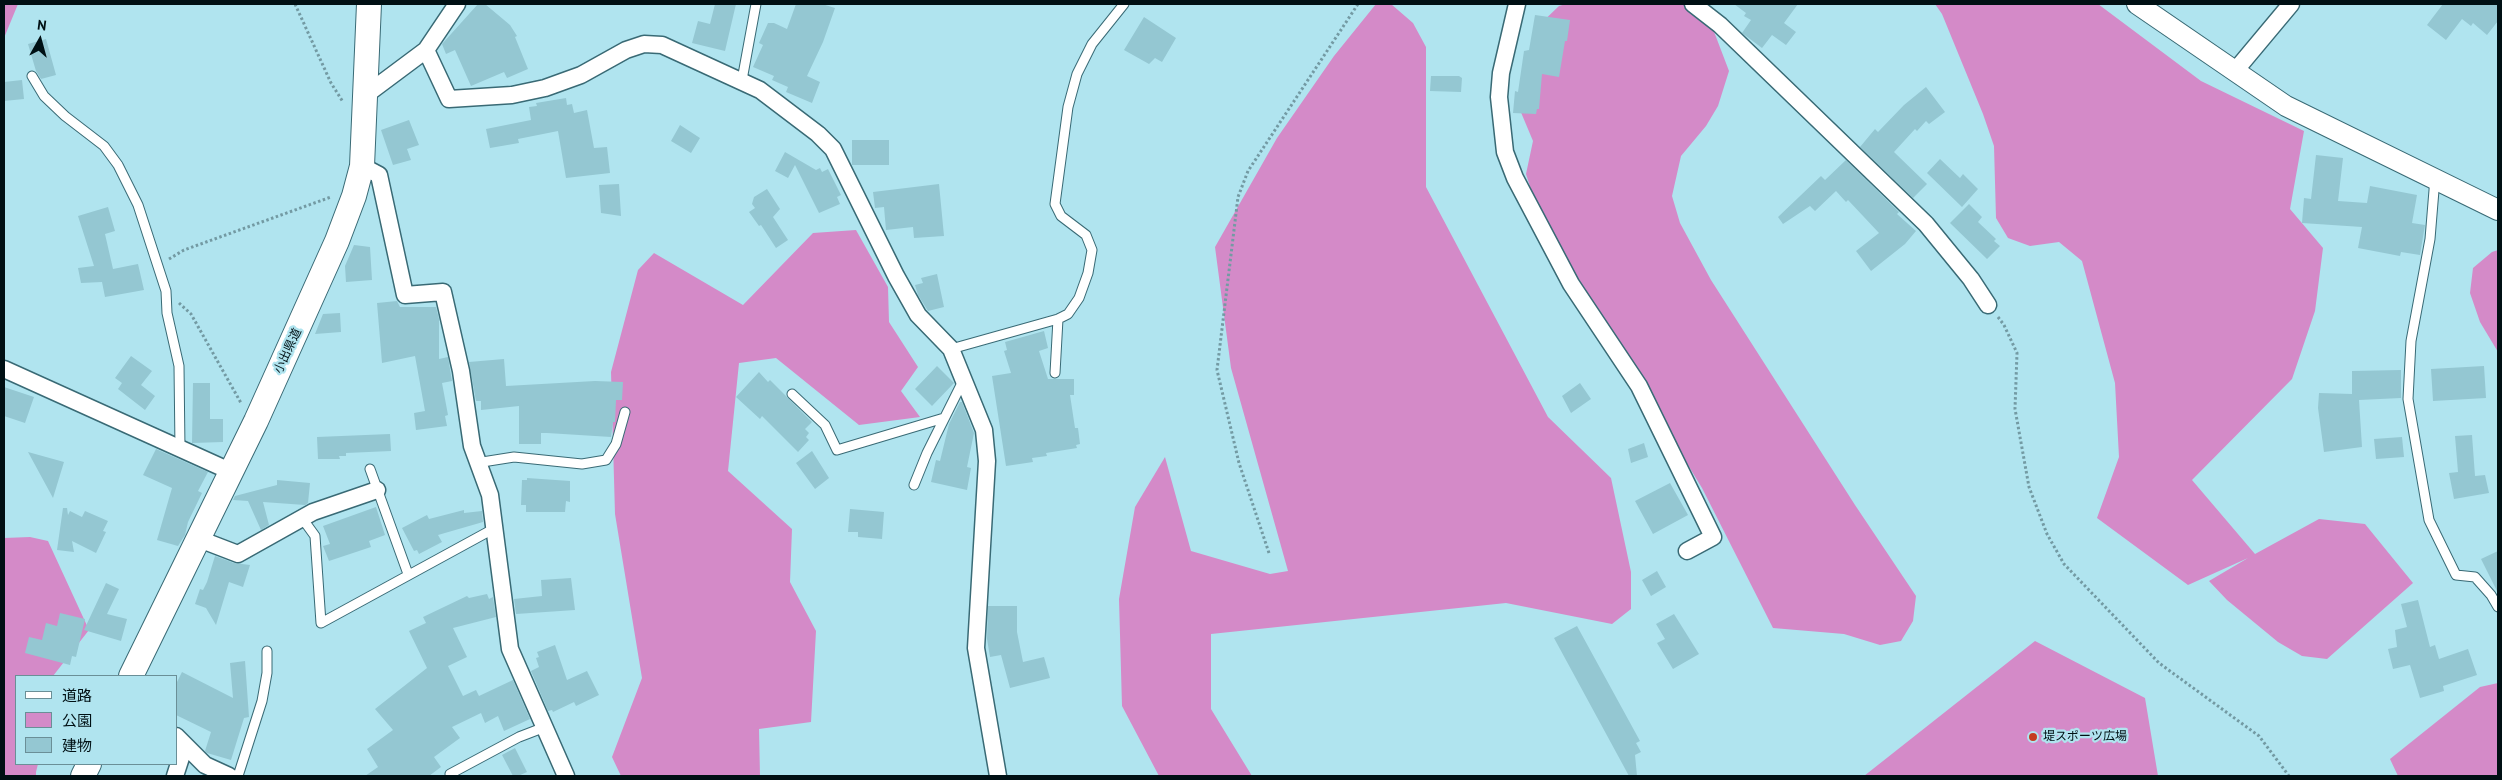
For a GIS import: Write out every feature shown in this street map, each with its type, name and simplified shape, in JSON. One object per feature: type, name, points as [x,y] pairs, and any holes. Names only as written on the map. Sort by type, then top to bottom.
[{"type":"main road","name":"小出県道","points":[[131,675],[232,472],[337,241],[354,196],[362,166],[367,94],[369,4]]},
{"type":"street","points":[[367,94],[426,50],[457,4]]},
{"type":"street","points":[[1517,4],[1501,73],[1499,97],[1505,152],[1515,178],[1571,284],[1639,386],[1713,537],[1687,550]]},
{"type":"street","points":[[1693,4],[1720,25],[1926,224],[1972,278],[1988,305]]},
{"type":"street","points":[[2137,4],[2286,106],[2498,210]]},
{"type":"street","points":[[2235,71],[2291,4]]},
{"type":"street","points":[[426,50],[449,99],[512,94],[545,88],[581,75],[626,50],[644,44],[662,45],[742,80],[760,90],[811,128],[834,149],[896,276],[918,315],[951,349],[984,430],[987,461],[976,648],[998,776]]},
{"type":"street","points":[[362,166],[379,175],[405,295],[442,292],[461,371],[476,463],[490,495],[503,611],[510,649],[566,776]]},
{"type":"street","points":[[4,370],[85,404],[232,472]]},
{"type":"street","points":[[199,538],[238,554],[302,518],[377,490]]},
{"type":"street","points":[[178,758],[181,741]]},
{"type":"street","points":[[181,741],[205,765],[229,776]]},
{"type":"lane","points":[[742,80],[756,4]]},
{"type":"lane","points":[[951,349],[1058,319],[1068,314],[1079,298],[1088,273],[1092,250],[1086,235],[1061,216],[1055,204],[1068,107],[1076,74],[1092,44],[1124,4]]},
{"type":"lane","points":[[32,76],[44,96],[104,146],[118,165],[138,205],[166,291],[167,313],[179,366],[180,449]]},
{"type":"lane","points":[[2435,178],[2430,239],[2411,342],[2408,399],[2429,520],[2456,575],[2475,577],[2491,594],[2498,607]]},
{"type":"lane","points":[[1054,373],[1058,319]]},
{"type":"lane","points":[[914,485],[963,381]]},
{"type":"lane","points":[[792,394],[824,425],[837,450],[944,418]]},
{"type":"lane","points":[[476,463],[514,457],[582,464],[606,460],[616,444],[626,412]]},
{"type":"lane","points":[[370,469],[408,574]]},
{"type":"lane","points":[[302,518],[315,536],[321,623],[495,528]]},
{"type":"lane","points":[[238,776],[262,701],[267,674],[267,651]]},
{"type":"lane","points":[[450,774],[519,737],[545,727]]},
{"type":"path","points":[[295,4],[331,84],[341,100],[365,124]]},
{"type":"path","points":[[1269,554],[1239,463],[1218,370],[1238,197],[1248,171],[1358,4]]},
{"type":"path","points":[[170,258],[184,250],[340,194],[354,196]]},
{"type":"path","points":[[166,291],[191,314],[238,401],[256,420]]},
{"type":"path","points":[[1988,305],[2004,325],[2016,353],[2015,409],[2029,487],[2047,534],[2064,564],[2160,663],[2259,736],[2289,776]]},
{"type":"green space","points":[[4,4],[18,4],[4,38]]},
{"type":"green space","points":[[1376,4],[1391,4],[1413,23],[1426,47],[1426,187],[1548,417],[1611,478],[1631,572],[1631,609],[1612,624],[1506,603],[1211,634],[1211,709],[1252,776],[1159,776],[1122,706],[1119,599],[1135,507],[1165,457],[1191,551],[1270,574],[1288,571],[1231,368],[1215,247],[1277,138],[1334,56]]},
{"type":"green space","points":[[1566,4],[1686,4],[1713,29],[1729,71],[1718,106],[1706,126],[1681,156],[1672,196],[1680,223],[1711,280],[1855,505],[1916,596],[1913,621],[1901,641],[1880,645],[1844,634],[1773,628],[1702,488],[1543,227],[1526,174],[1533,141],[1520,110],[1534,30],[1559,6]]},
{"type":"green space","points":[[1935,4],[2098,4],[2201,81],[2304,131],[2290,209],[2323,248],[2315,311],[2292,379],[2192,480],[2255,554],[2319,519],[2365,524],[2413,583],[2327,659],[2302,656],[2278,642],[2227,600],[2209,581],[2248,558],[2188,585],[2097,518],[2119,457],[2115,383],[2082,261],[2059,242],[2030,246],[2008,238],[1996,218],[1994,146],[1942,14]]},
{"type":"green space","points":[[856,230],[888,287],[889,322],[918,367],[901,391],[920,417],[859,425],[776,358],[739,363],[728,471],[792,529],[790,582],[816,631],[811,722],[759,729],[760,776],[621,776],[612,757],[642,678],[615,514],[611,372],[638,270],[654,253],[743,305],[813,233]]},
{"type":"green space","points":[[2498,250],[2498,352],[2480,322],[2470,293],[2473,268],[2492,252]]},
{"type":"green space","points":[[30,537],[48,541],[89,630],[54,675],[15,675],[15,765],[38,765],[36,776],[4,776],[4,538]]},
{"type":"green space","name":"堤スポーツ広場","points":[[2035,641],[2145,698],[2158,776],[1864,776]]},
{"type":"green space","points":[[2498,683],[2498,776],[2398,776],[2390,759],[2480,687]]},
{"type":"building","points":[[478,4],[485,4],[510,25],[517,36],[515,37],[528,69],[507,78],[504,72],[471,86],[455,50],[446,54],[442,44]]},
{"type":"building","points":[[715,4],[736,4],[725,51],[692,43],[698,21],[710,24]]},
{"type":"building","points":[[796,4],[822,4],[835,8],[823,42],[807,76],[820,82],[812,103],[786,92],[788,87],[772,80],[774,76],[753,67],[763,45],[759,43],[768,23],[774,23],[787,29]]},
{"type":"building","points":[[1734,4],[1798,4],[1784,23],[1796,32],[1786,45],[1772,35],[1762,48],[1742,33],[1751,20],[1744,16],[1746,13]]},
{"type":"building","points":[[2443,4],[2498,4],[2498,21],[2487,35],[2473,23],[2471,26],[2462,19],[2446,40],[2427,25]]},
{"type":"building","points":[[1535,15],[1570,20],[1559,77],[1542,74],[1539,109],[1537,109],[1536,114],[1513,113],[1515,91],[1518,92],[1524,51],[1529,50]]},
{"type":"building","points":[[1144,17],[1176,38],[1162,62],[1155,58],[1149,64],[1124,50]]},
{"type":"building","points":[[46,39],[56,75],[41,79],[36,71],[28,44]]},
{"type":"building","points":[[1431,76],[1459,76],[1462,78],[1461,92],[1430,91]]},
{"type":"building","points":[[22,80],[24,99],[4,101],[4,82]]},
{"type":"building","points":[[1926,87],[1945,112],[1929,124],[1926,121],[1917,131],[1915,129],[1894,152],[1927,184],[1913,198],[1860,147],[1875,129],[1878,132],[1904,105]]},
{"type":"building","points":[[566,98],[567,105],[572,104],[574,113],[587,110],[594,148],[607,147],[610,173],[566,178],[558,131],[518,139],[519,143],[490,148],[486,129],[531,120],[529,107],[537,106],[536,103]]},
{"type":"building","points":[[409,120],[419,145],[407,149],[411,160],[393,165],[381,130]]},
{"type":"building","points":[[680,125],[700,138],[691,153],[671,141]]},
{"type":"building","points":[[852,140],[889,140],[889,165],[852,165]]},
{"type":"building","points":[[785,152],[816,170],[820,168],[822,172],[828,169],[841,195],[837,197],[840,204],[819,213],[795,165],[788,178],[775,171]]},
{"type":"building","points":[[2316,155],[2343,158],[2338,201],[2367,203],[2370,186],[2417,195],[2412,223],[2425,225],[2420,255],[2401,252],[2400,256],[2358,248],[2362,227],[2302,223],[2304,198],[2311,199]]},
{"type":"building","points":[[1940,159],[1960,178],[1963,174],[1978,189],[1962,207],[1927,173]]},
{"type":"building","points":[[1846,160],[1899,212],[1897,214],[1916,231],[1905,244],[1871,271],[1856,251],[1879,233],[1848,200],[1846,202],[1836,191],[1815,211],[1810,206],[1783,224],[1778,217],[1821,176],[1825,180]]},
{"type":"building","points":[[619,184],[621,216],[601,213],[599,185]]},
{"type":"building","points":[[939,184],[944,236],[914,238],[913,227],[886,230],[884,207],[875,208],[873,192]]},
{"type":"building","points":[[767,189],[780,209],[773,217],[788,240],[776,248],[761,225],[759,226],[749,212],[755,208],[752,204],[754,197]]},
{"type":"building","points":[[1969,204],[1982,217],[1978,222],[1996,239],[1994,241],[2000,246],[1987,259],[1950,223]]},
{"type":"building","points":[[108,207],[115,231],[105,234],[113,269],[138,264],[144,290],[105,297],[102,282],[81,283],[78,268],[94,266],[78,216]]},
{"type":"building","points":[[354,245],[370,247],[372,280],[346,282],[345,266]]},
{"type":"building","points":[[937,274],[944,307],[928,311],[918,295],[915,285],[923,283],[921,278]]},
{"type":"building","points":[[397,301],[400,307],[436,307],[439,319],[439,359],[448,357],[452,381],[442,383],[448,415],[445,416],[447,426],[416,430],[414,413],[425,411],[415,356],[382,363],[377,303]]},
{"type":"building","points":[[340,313],[341,332],[315,334],[323,314]]},
{"type":"building","points":[[1044,331],[1048,348],[1039,351],[1048,379],[1074,379],[1074,395],[1070,395],[1075,428],[1078,428],[1080,444],[1076,445],[1077,448],[1046,453],[1047,456],[1032,458],[1033,462],[1006,466],[992,376],[1011,373],[1004,351],[1007,350],[1005,342]]},
{"type":"building","points":[[131,356],[152,371],[141,385],[155,396],[145,410],[118,389],[122,383],[115,378]]},
{"type":"building","points":[[504,359],[506,386],[595,381],[623,382],[622,400],[616,400],[615,422],[613,422],[611,437],[541,433],[541,444],[519,444],[519,406],[481,410],[481,401],[476,401],[469,362]]},
{"type":"building","points":[[937,366],[954,383],[932,406],[915,389]]},
{"type":"building","points":[[2484,366],[2486,398],[2433,401],[2431,369]]},
{"type":"building","points":[[2401,370],[2401,398],[2359,400],[2362,447],[2324,452],[2318,408],[2319,393],[2352,394],[2352,371]]},
{"type":"building","points":[[759,372],[768,382],[770,380],[812,422],[805,429],[809,433],[806,437],[809,440],[798,452],[762,416],[760,419],[736,397]]},
{"type":"building","points":[[193,383],[210,383],[210,419],[223,419],[223,442],[192,443]]},
{"type":"building","points":[[1580,383],[1591,399],[1571,413],[1562,396]]},
{"type":"building","points":[[4,387],[34,397],[25,423],[4,416]]},
{"type":"building","points":[[960,402],[962,402],[974,433],[967,467],[971,468],[967,490],[931,482],[936,460],[940,461],[949,424]]},
{"type":"building","points":[[390,434],[391,451],[346,453],[346,456],[339,456],[340,459],[318,459],[317,437]]},
{"type":"building","points":[[2472,435],[2475,476],[2485,475],[2489,493],[2454,499],[2449,473],[2458,472],[2455,436]]},
{"type":"building","points":[[2402,437],[2404,457],[2376,459],[2374,439]]},
{"type":"building","points":[[1644,443],[1648,457],[1631,463],[1628,449]]},
{"type":"building","points":[[156,449],[208,472],[198,491],[202,493],[188,522],[185,535],[178,546],[157,540],[172,488],[143,475]]},
{"type":"building","points":[[812,451],[829,478],[815,489],[796,463]]},
{"type":"building","points":[[28,452],[64,462],[53,498]]},
{"type":"building","points":[[527,478],[570,481],[570,502],[566,501],[565,512],[526,512],[526,505],[521,505],[522,480],[527,480]]},
{"type":"building","points":[[277,480],[310,483],[308,503],[305,505],[263,502],[269,525],[261,530],[248,501],[233,500],[235,496],[277,485]]},
{"type":"building","points":[[1670,483],[1688,515],[1653,534],[1635,501]]},
{"type":"building","points":[[376,507],[385,535],[369,541],[371,547],[329,561],[323,546],[330,544],[323,526]]},
{"type":"building","points":[[63,508],[67,508],[68,515],[70,511],[82,517],[85,511],[108,521],[103,531],[106,532],[96,553],[72,541],[74,552],[57,550]]},
{"type":"building","points":[[850,509],[884,512],[882,539],[858,537],[858,532],[848,532]]},
{"type":"building","points":[[464,510],[464,513],[482,511],[483,522],[438,535],[442,542],[419,554],[417,550],[414,551],[402,528],[427,515],[429,519]]},
{"type":"building","points":[[2498,551],[2498,593],[2481,559]]},
{"type":"building","points":[[215,556],[234,563],[250,565],[243,587],[229,582],[216,625],[206,608],[195,604],[200,589],[203,590],[207,582]]},
{"type":"building","points":[[1657,571],[1666,587],[1651,596],[1642,580]]},
{"type":"building","points":[[571,578],[575,610],[516,614],[514,599],[542,596],[541,580]]},
{"type":"building","points":[[106,583],[119,589],[107,614],[127,619],[121,641],[84,630]]},
{"type":"building","points":[[487,594],[489,599],[493,597],[496,617],[453,628],[467,657],[448,666],[463,696],[476,690],[479,696],[513,680],[530,719],[504,731],[498,716],[485,723],[481,713],[452,727],[460,738],[434,757],[441,767],[429,776],[365,776],[378,767],[367,749],[393,730],[375,709],[427,668],[409,631],[426,623],[423,617],[467,596],[469,598]]},
{"type":"building","points":[[2418,600],[2430,647],[2435,645],[2439,659],[2468,649],[2477,675],[2443,686],[2444,691],[2420,698],[2410,665],[2393,669],[2388,649],[2397,647],[2395,630],[2407,627],[2401,604]]},
{"type":"building","points":[[988,606],[1017,606],[1017,632],[1023,662],[1044,657],[1050,678],[1010,688],[1001,655],[990,657],[987,639]]},
{"type":"building","points":[[60,613],[85,619],[76,657],[72,656],[70,665],[25,653],[29,637],[42,640],[46,623],[57,626]]},
{"type":"building","points":[[1674,614],[1699,654],[1673,669],[1657,643],[1665,639],[1656,624]]},
{"type":"building","points":[[1577,626],[1640,741],[1636,743],[1641,752],[1635,755],[1637,776],[1629,776],[1554,638]]},
{"type":"building","points":[[555,645],[567,680],[587,671],[599,695],[576,706],[574,702],[553,712],[552,710],[548,711],[531,671],[539,667],[536,658],[539,657],[537,652]]},
{"type":"building","points":[[245,661],[249,717],[244,718],[231,760],[207,753],[205,751],[211,732],[178,716],[178,680],[182,672],[233,698],[230,663]]},
{"type":"building","points":[[515,748],[527,772],[518,776],[513,776],[502,755]]},
{"type":"place","name":"堤スポーツ広場","points":[[2033,737]]}]
